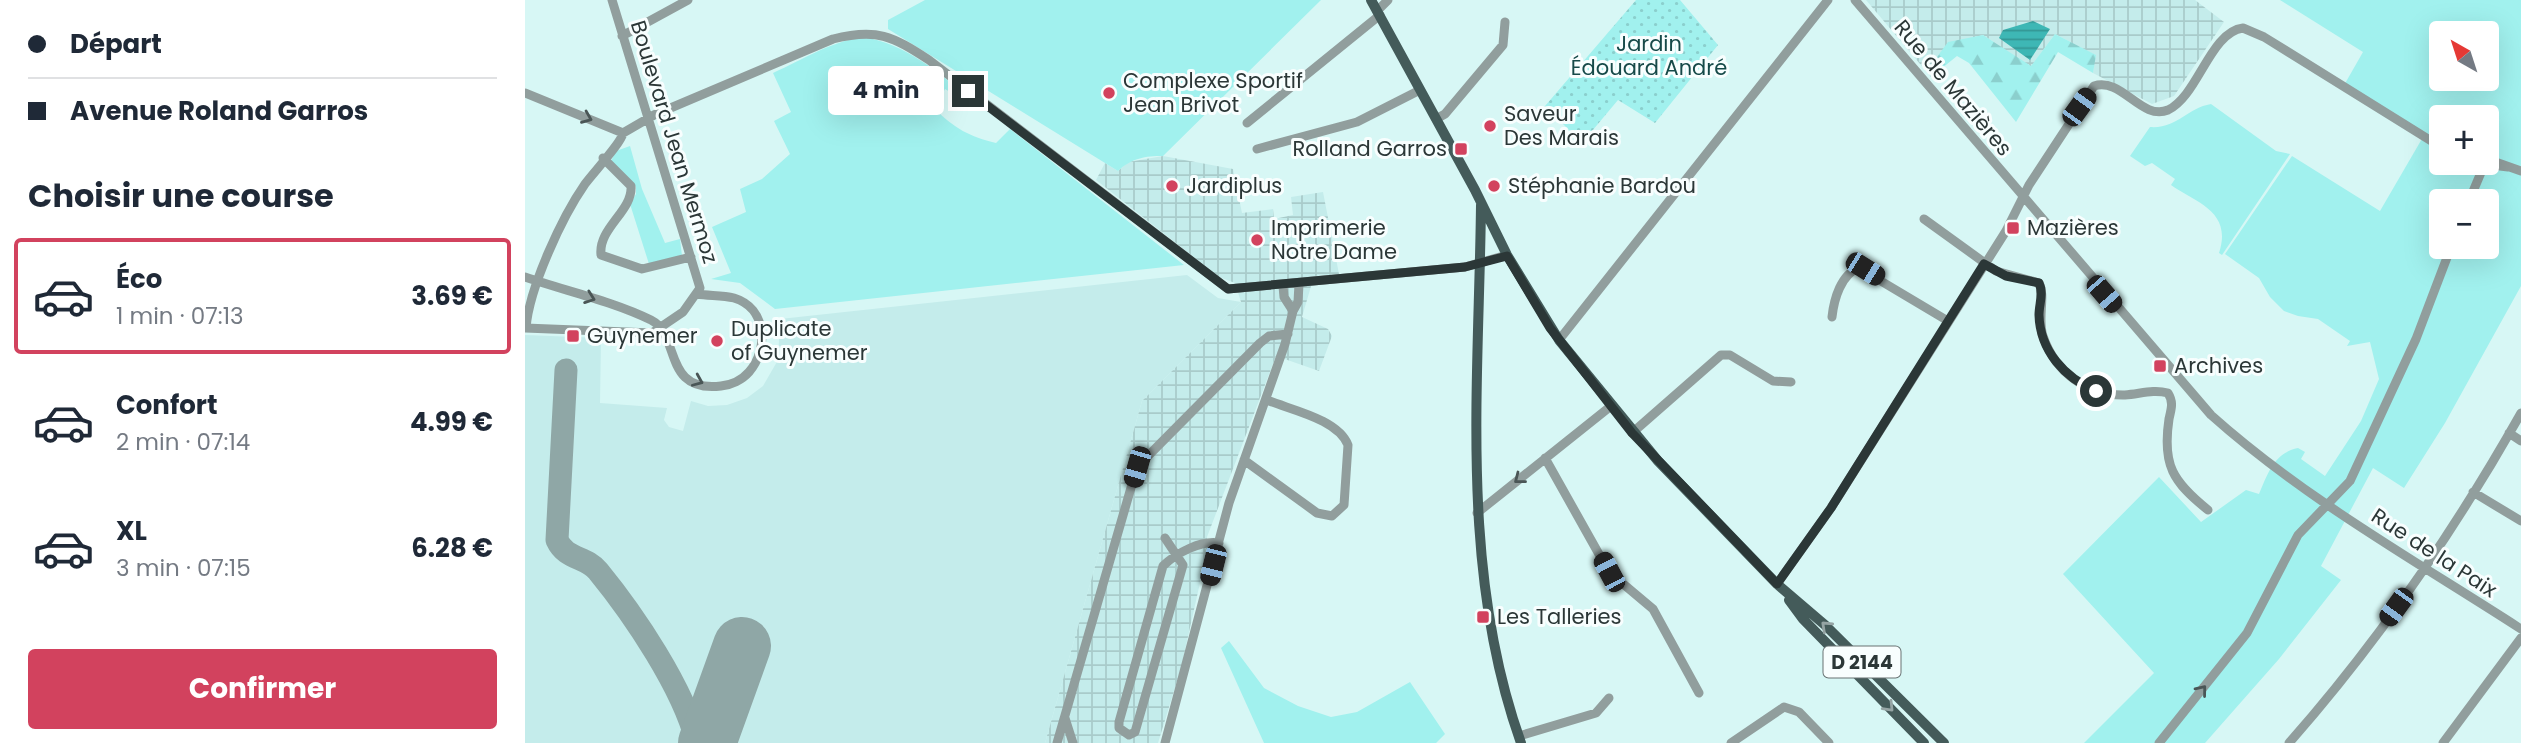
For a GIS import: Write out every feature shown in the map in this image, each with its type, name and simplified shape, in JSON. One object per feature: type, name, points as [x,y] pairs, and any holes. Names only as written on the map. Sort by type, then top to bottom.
[{"type":"main road","points":[[1371,0],[1481,203],[1478,265],[1477,513],[1495,652],[1520,740]]},
{"type":"main road","name":"D 2144","points":[[1481,203],[1507,256],[1559,340],[1632,433],[1777,584],[1825,625],[1944,743]]},
{"type":"main road","name":"D 2144","points":[[1777,584],[1803,619],[1920,740]]},
{"type":"main road","points":[[1920,740],[1928,726]]},
{"type":"street","name":"Boulevard Jean Mermoz","points":[[612,0],[700,288],[697,294]]},
{"type":"street","points":[[622,36],[688,0]]},
{"type":"street","points":[[1247,123],[1378,13],[1388,0]]},
{"type":"street","points":[[1559,340],[1828,0]]},
{"type":"street","name":"Rue de Mazières","points":[[1855,0],[2182,383]]},
{"type":"street","points":[[1436,118],[1445,114],[1503,46],[1505,22]]},
{"type":"street","points":[[1777,584],[1831,508],[2024,199],[2029,185],[2094,86],[2113,86],[2148,108],[2165,111],[2179,101],[2222,41],[2235,29],[2251,30],[2429,140]]},
{"type":"street","points":[[525,276],[538,281],[653,320],[662,328],[679,371],[694,382],[712,387],[730,385],[746,376],[758,361],[763,344],[761,325],[752,309],[736,299],[697,294],[683,312],[662,328],[642,335],[525,328],[538,281],[574,202],[603,158],[622,139],[624,133],[647,120],[833,38],[879,33],[899,40],[929,60],[1220,285],[1235,290],[1283,286],[1478,265],[1507,256]]},
{"type":"street","points":[[1257,149],[1357,122],[1420,90]]},
{"type":"street","points":[[525,93],[624,133]]},
{"type":"street","points":[[603,158],[631,186],[632,196],[611,225],[600,248],[601,255],[642,269],[691,257]]},
{"type":"street","points":[[2499,165],[2521,171]]},
{"type":"street","points":[[1924,219],[1935,224],[1984,264],[2006,276],[2039,283],[2042,334],[2055,360],[2068,375],[2083,386],[2111,394],[2158,391],[2169,395],[2173,401],[2167,434],[2169,466],[2174,478],[2208,510]]},
{"type":"street","points":[[2159,743],[2247,633],[2298,535],[2344,488],[2367,449],[2416,340],[2446,259]]},
{"type":"street","points":[[1832,317],[1834,299],[1852,270],[1859,268],[1948,321]]},
{"type":"street","points":[[1165,743],[1229,503],[1288,334],[1298,302],[1299,284]]},
{"type":"street","points":[[1283,286],[1284,297],[1293,311]]},
{"type":"street","points":[[1057,743],[1137,467],[1260,343],[1269,336],[1288,334]]},
{"type":"street","points":[[1632,433],[1721,355],[1730,355],[1773,381],[1791,382]]},
{"type":"street","points":[[2169,395],[2182,383]]},
{"type":"street","name":"Rue de la Paix","points":[[2182,383],[2230,432],[2328,504],[2423,569],[2521,629]]},
{"type":"street","points":[[1244,460],[1317,513],[1332,516],[1344,505],[1347,446],[1345,439],[1331,426],[1266,400]]},
{"type":"street","points":[[1477,513],[1611,406]]},
{"type":"street","points":[[2289,743],[2373,640],[2423,569],[2521,413]]},
{"type":"street","points":[[2509,433],[2521,441]]},
{"type":"street","points":[[1545,458],[1609,572],[1653,608],[1699,693]]},
{"type":"street","points":[[2473,492],[2521,521]]},
{"type":"street","points":[[1165,538],[1177,555],[1183,565],[1135,732],[1129,736],[1119,728],[1119,722],[1163,566],[1177,555],[1207,541],[1219,543]]},
{"type":"street","points":[[2443,743],[2521,638]]},
{"type":"street","points":[[1520,740],[1596,713],[1609,698]]},
{"type":"street","points":[[1731,743],[1784,707],[1799,712],[1829,743]]},
{"type":"street","points":[[1065,716],[1073,743]]},
{"type":"shaded area","points":[[1866,0],[2195,0],[2224,22],[2174,96],[2152,104],[2093,73],[2095,55],[2055,34],[2031,67],[1983,35],[1968,39],[1934,61],[1931,77]]},
{"type":"shaded area","points":[[2033,21],[2050,29],[2030,60],[1999,38],[2003,30]]},
{"type":"shaded area","points":[[1163,156],[1233,169],[1242,213],[1273,209],[1274,219],[1293,215],[1291,197],[1323,192],[1339,274],[1314,276],[1302,317],[1328,329],[1332,336],[1319,371],[1276,356],[1207,537],[1208,547],[1181,668],[1158,743],[1045,743],[1142,401],[1241,302],[1235,283],[1219,277],[1096,180],[1105,163],[1118,171],[1128,162]]},
{"type":"shaded area","points":[[1187,275],[1218,298],[1241,302],[1142,401],[1045,743],[525,743],[525,335],[601,338],[600,403],[667,408],[664,420],[669,427],[683,431],[691,401],[708,406],[727,405],[747,398],[763,386],[778,360],[780,319]]},
{"type":"green space","name":"Complexe Sportif Jean Brivot","points":[[925,0],[1321,0],[1163,156],[1139,159],[1118,171],[888,29],[888,20]]},
{"type":"green space","name":"Jardin Édouard André","points":[[1636,0],[1680,0],[1718,45],[1655,123],[1618,100],[1582,143],[1545,106]]},
{"type":"green space","points":[[2280,0],[2521,0],[2521,286],[2445,423],[2404,488],[2373,468],[2321,566],[2341,580],[2279,659],[2205,743],[2084,743],[2154,673],[2063,574],[2159,477],[2201,522],[2246,490],[2259,494],[2277,459],[2298,448],[2305,452],[2301,459],[2325,476],[2361,421],[2379,379],[2370,342],[2347,346],[2350,341],[2318,319],[2284,311],[2270,297],[2259,278],[2225,254],[2292,156],[2380,211],[2423,137],[2343,87],[2363,52]]},
{"type":"green space","points":[[2055,34],[2096,55],[2093,73],[2058,52],[2016,122],[1969,63],[1957,56],[1931,77],[1934,61],[1948,42],[1983,35],[2031,66]]},
{"type":"green space","points":[[862,37],[894,46],[922,61],[974,101],[970,104],[945,89],[935,109],[956,127],[970,135],[996,143],[1010,129],[1184,265],[775,309],[740,283],[711,279],[731,273],[712,227],[746,212],[740,189],[762,179],[790,154],[774,121],[791,112],[773,73],[827,47]]},
{"type":"green space","points":[[2211,104],[2276,151],[2290,154],[2222,255],[2219,253],[2221,227],[2209,210],[2171,185],[2175,179],[2152,163],[2145,166],[2130,156],[2150,127],[2168,125]]},
{"type":"green space","points":[[630,146],[642,189],[665,243],[680,239],[682,256],[649,264],[630,204],[636,194],[636,187],[611,161],[616,151]]},
{"type":"green space","points":[[1229,641],[1264,688],[1298,706],[1331,717],[1357,712],[1410,682],[1445,734],[1436,743],[1264,743],[1221,648]]},
{"type":"taxiway","points":[[566,370],[557,540],[571,555],[593,566],[627,609],[669,676],[697,743]]},
{"type":"runway","points":[[707,743],[742,646]]},
{"type":"place","name":"Complexe Sportif Jean Brivot","points":[[1109,93]]},
{"type":"place","name":"Saveur Des Marais","points":[[1490,126]]},
{"type":"place","name":"Rolland Garros","points":[[1461,149]]},
{"type":"place","name":"Jardiplus","points":[[1172,186]]},
{"type":"place","name":"Stéphanie Bardou","points":[[1494,186]]},
{"type":"place","name":"Mazières","points":[[2013,228]]},
{"type":"place","name":"Imprimerie Notre Dame","points":[[1257,240]]},
{"type":"place","name":"Guynemer","points":[[573,336]]},
{"type":"place","name":"Duplicate of Guynemer","points":[[717,341]]},
{"type":"place","name":"Archives","points":[[2160,366]]},
{"type":"place","name":"Les Talleries","points":[[1483,617]]},
{"type":"route","points":[[968,91],[1204,274],[1228,289],[1267,288],[1465,267],[1507,256],[1550,328],[1632,433],[1777,584],[1785,577],[1831,508],[1984,264],[2006,276],[2033,279],[2039,283],[2042,292],[2039,321],[2047,347],[2068,375],[2083,386],[2096,391]]}]
